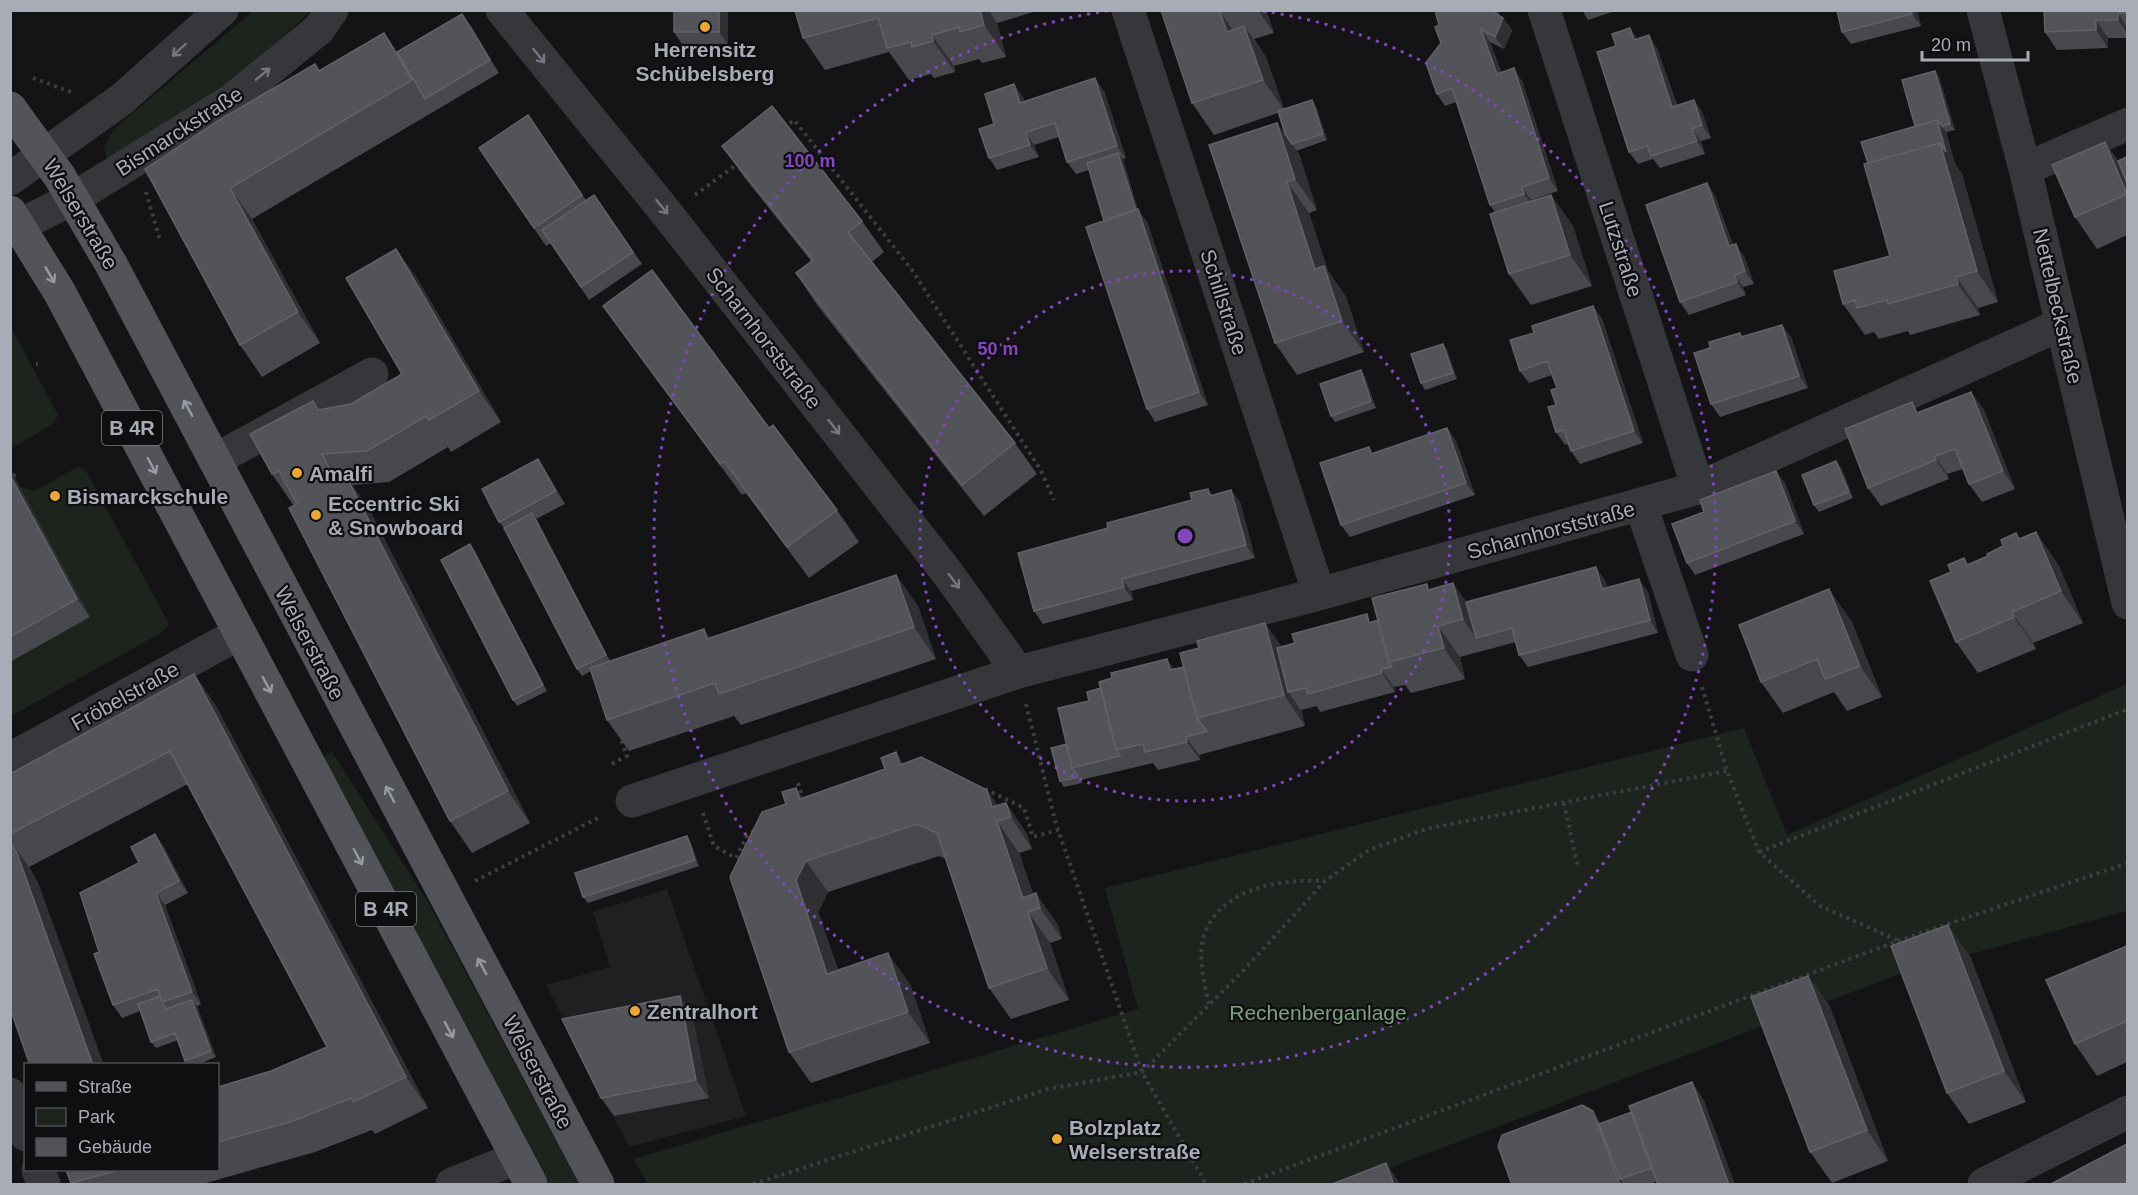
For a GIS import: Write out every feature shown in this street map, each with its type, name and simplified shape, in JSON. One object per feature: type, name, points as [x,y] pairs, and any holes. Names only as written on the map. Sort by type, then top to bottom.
[{"type":"main road","name":"Welserstraße","points":[[10,108],[46,155],[74,198],[598,1185]]},
{"type":"main road","name":"B 4R","points":[[14,222],[60,293],[524,1171]]},
{"type":"street","points":[[10,179],[123,99],[222,10]]},
{"type":"street","name":"Bismarckstraße","points":[[14,222],[74,198],[232,100],[319,29],[332,10]]},
{"type":"street","name":"Scharnhorststraße","points":[[502,10],[668,215],[953,580],[1018,672]]},
{"type":"street","name":"Schillstraße","points":[[1128,10],[1318,594]]},
{"type":"street","name":"Lutzstraße","points":[[1544,10],[1698,488]]},
{"type":"street","name":"Nettelbeckstraße","points":[[1983,10],[2025,169],[2127,603]]},
{"type":"street","points":[[2025,169],[2127,124]]},
{"type":"street","name":"Scharnhorststraße","points":[[632,801],[1018,672],[1318,594],[1641,506],[1698,488],[2062,324]]},
{"type":"street","points":[[215,460],[372,374]]},
{"type":"street","points":[[1641,506],[1692,655]]},
{"type":"street","name":"Fröbelstraße","points":[[10,759],[240,633]]},
{"type":"street","points":[[10,1094],[24,1130]]},
{"type":"street","points":[[1984,1185],[2127,1112]]},
{"type":"street","points":[[38,1171],[44,1185]]},
{"type":"street","points":[[452,1185],[524,1171]]},
{"type":"path","points":[[776,134],[794,120],[912,270],[1040,469],[1054,500]]},
{"type":"path","points":[[668,215],[749,154]]},
{"type":"path","points":[[13,476],[19,472]]},
{"type":"path","points":[[1692,655],[1727,771],[1759,852],[1820,906],[1898,941]]},
{"type":"path","points":[[1018,672],[1058,830],[1142,1072],[1206,1185]]},
{"type":"path","points":[[1759,852],[2127,709]]},
{"type":"path","points":[[612,764],[627,756],[619,735]]},
{"type":"path","points":[[753,1185],[1048,1089],[1142,1072],[1209,1005],[1325,881],[1369,850],[1426,829],[1727,771]]},
{"type":"path","points":[[692,781],[714,846],[735,858],[748,834],[758,830]]},
{"type":"path","points":[[982,788],[1024,808],[1033,837],[1058,830]]},
{"type":"path","points":[[443,893],[487,876],[632,801]]},
{"type":"path","points":[[1563,802],[1578,869]]},
{"type":"path","points":[[1244,1185],[1898,941],[2127,863]]},
{"type":"path","points":[[1209,1005],[1203,978],[1202,952],[1206,931],[1217,914],[1236,899],[1260,886],[1295,879],[1325,881]]},
{"type":"shaded area","name":"Zentralhort","points":[[667,889],[746,1116],[629,1147],[546,985],[610,967],[593,912]]},
{"type":"green space","points":[[253,11],[311,11],[260,57],[202,103],[107,159],[104,147],[113,130]]},
{"type":"green space","points":[[11,327],[58,415],[54,423],[12,448],[11,453]]},
{"type":"green space","points":[[78,467],[85,469],[169,624],[161,633],[11,716],[10,662],[90,617],[18,486],[35,491]]},
{"type":"green space","name":"Rechenberganlage","points":[[2127,684],[2127,911],[1902,973],[1347,1184],[647,1184],[634,1159],[1138,1009],[1105,888],[1744,728],[1787,835]]},
{"type":"green space","points":[[332,752],[428,902],[579,1184],[545,1184],[321,758]]},
{"type":"building","points":[[674,10],[719,10],[719,32],[674,32]]},
{"type":"building","points":[[795,10],[980,10],[984,25],[960,32],[959,27],[932,35],[933,41],[912,47],[911,42],[887,48],[878,18],[803,38]]},
{"type":"building","points":[[1161,10],[1224,10],[1220,12],[1227,32],[1244,26],[1263,80],[1192,103]]},
{"type":"building","points":[[1435,10],[1493,10],[1503,18],[1495,37],[1481,29],[1497,74],[1514,68],[1549,178],[1522,187],[1524,194],[1490,205],[1452,88],[1437,94],[1426,63],[1441,43],[1435,27],[1439,25]]},
{"type":"building","points":[[1837,10],[1911,10],[1912,14],[1842,32]]},
{"type":"building","points":[[2044,10],[2127,10],[2127,13],[2118,13],[2118,20],[2096,20],[2096,30],[2045,32]]},
{"type":"building","points":[[462,14],[490,60],[425,99],[397,52]]},
{"type":"building","points":[[1630,28],[1634,40],[1649,35],[1672,107],[1694,100],[1702,125],[1692,129],[1697,141],[1651,156],[1647,146],[1629,152],[1597,52],[1616,46],[1612,34]]},
{"type":"building","points":[[384,33],[412,80],[230,188],[298,312],[240,345],[145,169],[221,119],[315,64],[319,71]]},
{"type":"building","points":[[1935,71],[1950,124],[1942,126],[1937,120],[1915,126],[1902,80]]},
{"type":"building","points":[[1095,78],[1117,146],[1067,162],[1055,123],[1026,132],[1030,145],[989,158],[979,129],[994,124],[985,94],[1014,84],[1020,103]]},
{"type":"building","points":[[1312,100],[1323,134],[1292,144],[1285,134],[1278,111]]},
{"type":"building","points":[[772,106],[862,221],[848,232],[1015,443],[962,485],[796,273],[813,260],[722,146]]},
{"type":"building","points":[[528,115],[582,195],[534,228],[479,148]]},
{"type":"building","points":[[1937,120],[1946,152],[1940,143],[1868,163],[1861,142]]},
{"type":"building","points":[[1277,123],[1295,179],[1287,182],[1315,269],[1324,266],[1342,321],[1275,343],[1209,145]]},
{"type":"building","points":[[2105,142],[2127,194],[2075,217],[2052,165]]},
{"type":"building","points":[[1940,143],[1977,271],[1956,277],[1958,284],[1888,304],[1887,300],[1857,308],[1855,300],[1843,304],[1834,271],[1890,256],[1864,164]]},
{"type":"building","points":[[1118,153],[1136,210],[1104,221],[1087,163]]},
{"type":"building","points":[[2127,157],[2127,183],[2118,161]]},
{"type":"building","points":[[1707,183],[1729,246],[1736,244],[1745,271],[1735,275],[1737,282],[1680,302],[1646,205]]},
{"type":"building","points":[[594,195],[633,252],[581,287],[542,230]]},
{"type":"building","points":[[1551,195],[1570,255],[1509,274],[1490,214]]},
{"type":"building","points":[[1138,209],[1199,392],[1147,409],[1086,227]]},
{"type":"building","points":[[396,249],[479,391],[429,420],[426,416],[367,451],[322,454],[338,483],[347,478],[508,791],[450,821],[289,508],[297,504],[279,471],[272,474],[250,434],[313,401],[318,410],[351,404],[402,374],[346,278]]},
{"type":"building","points":[[652,270],[769,428],[773,425],[837,510],[787,547],[724,461],[720,464],[603,306]]},
{"type":"building","points":[[1593,306],[1634,431],[1571,451],[1564,430],[1556,432],[1548,407],[1556,405],[1551,390],[1557,388],[1547,361],[1520,371],[1510,340],[1534,333],[1532,326]]},
{"type":"building","points":[[1782,325],[1799,376],[1711,404],[1694,353],[1710,348],[1709,342],[1740,333],[1741,337]]},
{"type":"building","points":[[1443,344],[1453,373],[1421,383],[1411,354]]},
{"type":"building","points":[[1361,370],[1371,401],[1331,416],[1320,384]]},
{"type":"building","points":[[1971,392],[2003,471],[1969,484],[1955,449],[1935,456],[1936,460],[1868,488],[1845,429],[1912,402],[1917,413]]},
{"type":"building","points":[[1447,428],[1466,483],[1341,525],[1320,463],[1369,447],[1371,454]]},
{"type":"building","points":[[538,459],[556,491],[499,522],[482,489]]},
{"type":"building","points":[[1836,461],[1849,492],[1814,505],[1802,475]]},
{"type":"building","points":[[1776,471],[1795,521],[1687,563],[1672,524],[1704,512],[1700,500]]},
{"type":"building","points":[[10,475],[77,599],[10,637]]},
{"type":"building","points":[[1208,489],[1210,496],[1231,490],[1246,545],[1122,579],[1124,587],[1034,611],[1018,553],[1108,528],[1107,523],[1192,500],[1190,493]]},
{"type":"building","points":[[532,513],[606,655],[577,669],[504,528]]},
{"type":"building","points":[[2036,532],[2061,591],[2012,612],[2014,617],[1956,642],[1930,581],[1951,572],[1948,565],[1964,558],[1967,565],[1988,556],[1987,554],[2003,546],[2001,540],[2016,533],[2019,539]]},
{"type":"building","points":[[470,544],[543,685],[513,700],[441,560]]},
{"type":"building","points":[[1596,567],[1602,589],[1639,579],[1650,620],[1519,655],[1512,628],[1476,638],[1466,602]]},
{"type":"building","points":[[896,575],[914,627],[719,694],[715,683],[607,720],[590,668],[704,629],[707,639]]},
{"type":"building","points":[[1453,583],[1463,619],[1438,626],[1444,648],[1389,662],[1372,598],[1427,584],[1428,590]]},
{"type":"building","points":[[1829,589],[1860,666],[1825,679],[1817,659],[1761,682],[1739,625]]},
{"type":"building","points":[[1367,614],[1369,623],[1378,620],[1392,667],[1381,669],[1382,673],[1308,694],[1306,688],[1288,692],[1277,648],[1295,643],[1292,634]]},
{"type":"building","points":[[1265,623],[1284,695],[1197,718],[1180,653],[1199,648],[1197,641]]},
{"type":"building","points":[[1167,659],[1170,670],[1184,667],[1197,718],[1207,731],[1186,737],[1187,742],[1145,752],[1143,744],[1116,750],[1099,682],[1112,678],[1111,673]]},
{"type":"building","points":[[194,674],[406,1077],[353,1102],[351,1098],[293,1121],[219,1142],[219,1087],[271,1071],[327,1047],[170,751],[10,834],[10,774]]},
{"type":"building","points":[[1101,688],[1116,750],[1120,756],[1072,768],[1058,708],[1089,701],[1087,692]]},
{"type":"building","points":[[1067,744],[1072,768],[1078,777],[1060,781],[1051,748]]},
{"type":"building","points":[[896,752],[900,765],[921,757],[987,790],[992,807],[1006,803],[1011,817],[997,821],[1023,898],[1036,893],[1040,908],[1028,912],[1047,968],[989,988],[937,833],[917,824],[806,861],[796,880],[827,974],[888,953],[908,1012],[789,1052],[730,877],[762,812],[786,804],[782,792],[796,788],[800,799],[885,769],[881,758]]},
{"type":"building","points":[[155,834],[179,881],[156,893],[192,992],[162,1002],[158,989],[113,1005],[94,954],[99,952],[80,893],[139,863],[131,847]]},
{"type":"building","points":[[687,836],[695,860],[583,897],[575,873]]},
{"type":"building","points":[[10,842],[17,853],[92,1063],[29,1063],[10,1008]]},
{"type":"building","points":[[1948,925],[2004,1071],[1947,1093],[1891,946]]},
{"type":"building","points":[[2127,946],[2127,1021],[2075,1044],[2046,980]]},
{"type":"building","points":[[1808,976],[1867,1130],[1810,1152],[1751,997]]},
{"type":"building","points":[[160,996],[166,1009],[192,1000],[211,1051],[185,1061],[175,1033],[151,1042],[138,1004]]},
{"type":"building","points":[[680,996],[696,1080],[601,1098],[562,1019]]},
{"type":"building","points":[[1692,1082],[1729,1185],[1658,1185],[1629,1106]]},
{"type":"building","points":[[1582,1105],[1593,1111],[1620,1185],[1512,1185],[1498,1146],[1502,1135]]},
{"type":"building","points":[[1632,1112],[1652,1168],[1620,1179],[1599,1124]]},
{"type":"building","points":[[2127,1144],[2127,1185],[2049,1185]]},
{"type":"building","points":[[1386,1163],[1394,1185],[1330,1185]]},
{"type":"building","points":[[66,1171],[115,1171],[71,1183]]},
{"type":"place","name":"Herrensitz Schübelsberg","points":[[705,27]]},
{"type":"place","name":"Amalfi","points":[[297,473]]},
{"type":"place","name":"Bismarckschule","points":[[55,496]]},
{"type":"place","name":"Eccentric Ski & Snowboard","points":[[316,515]]},
{"type":"place","name":"Zentralhort","points":[[635,1011]]},
{"type":"place","name":"Bolzplatz Welserstraße","points":[[1057,1139]]}]
